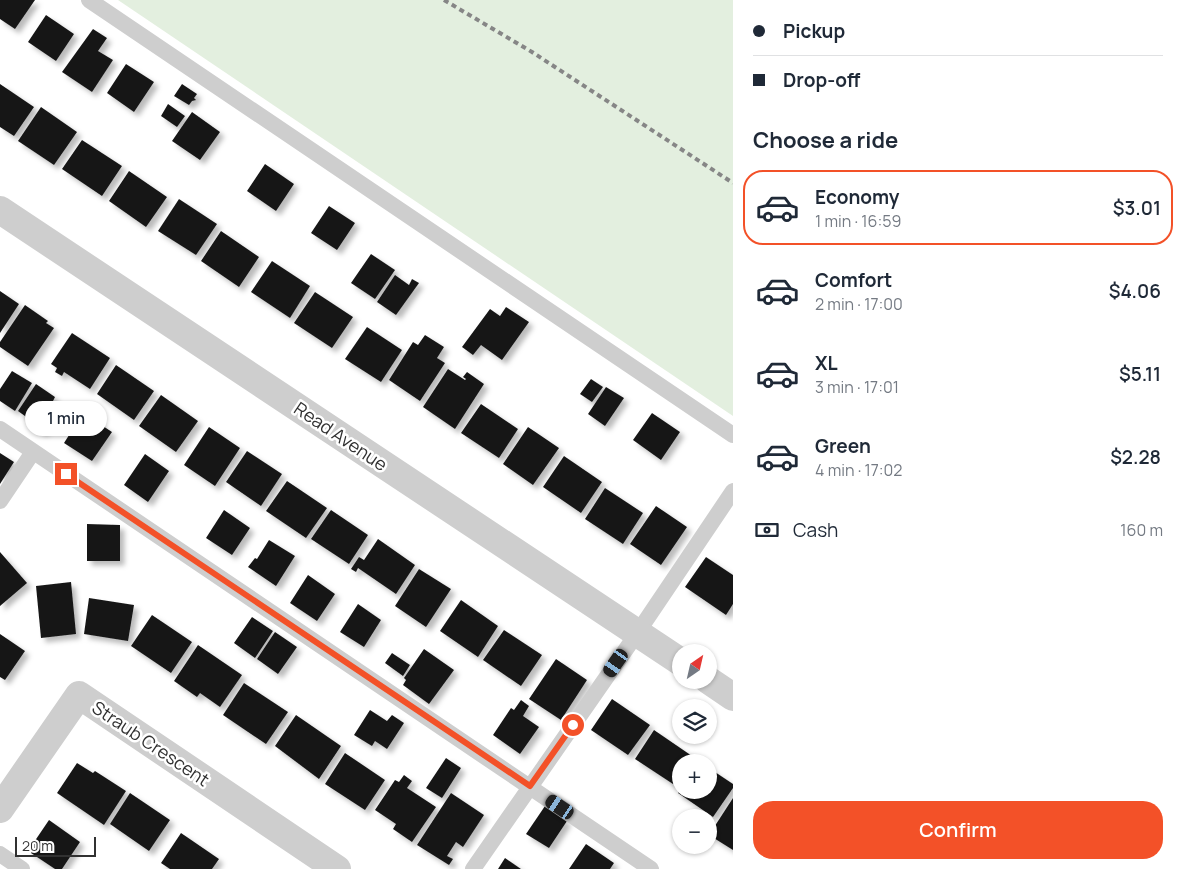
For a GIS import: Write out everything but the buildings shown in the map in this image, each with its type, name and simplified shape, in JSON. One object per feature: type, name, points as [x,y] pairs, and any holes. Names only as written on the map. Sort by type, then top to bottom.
[{"type":"street","name":"Read Avenue","points":[[0,210],[672,656]]},
{"type":"street","points":[[718,687],[733,697]]},
{"type":"street","name":"Straub Crescent","points":[[0,809],[80,695],[337,869]]},
{"type":"lane","points":[[89,0],[733,435]]},
{"type":"lane","points":[[0,430],[651,869]]},
{"type":"lane","points":[[0,501],[33,452]]},
{"type":"lane","points":[[473,869],[638,632],[733,490]]},
{"type":"lane","points":[[0,854],[22,869]]},
{"type":"green space","points":[[118,0],[733,0],[733,416]]},
{"type":"railway","points":[[444,0],[532,52],[733,183]]},
{"type":"route","points":[[66,474],[530,786],[573,725]]}]
